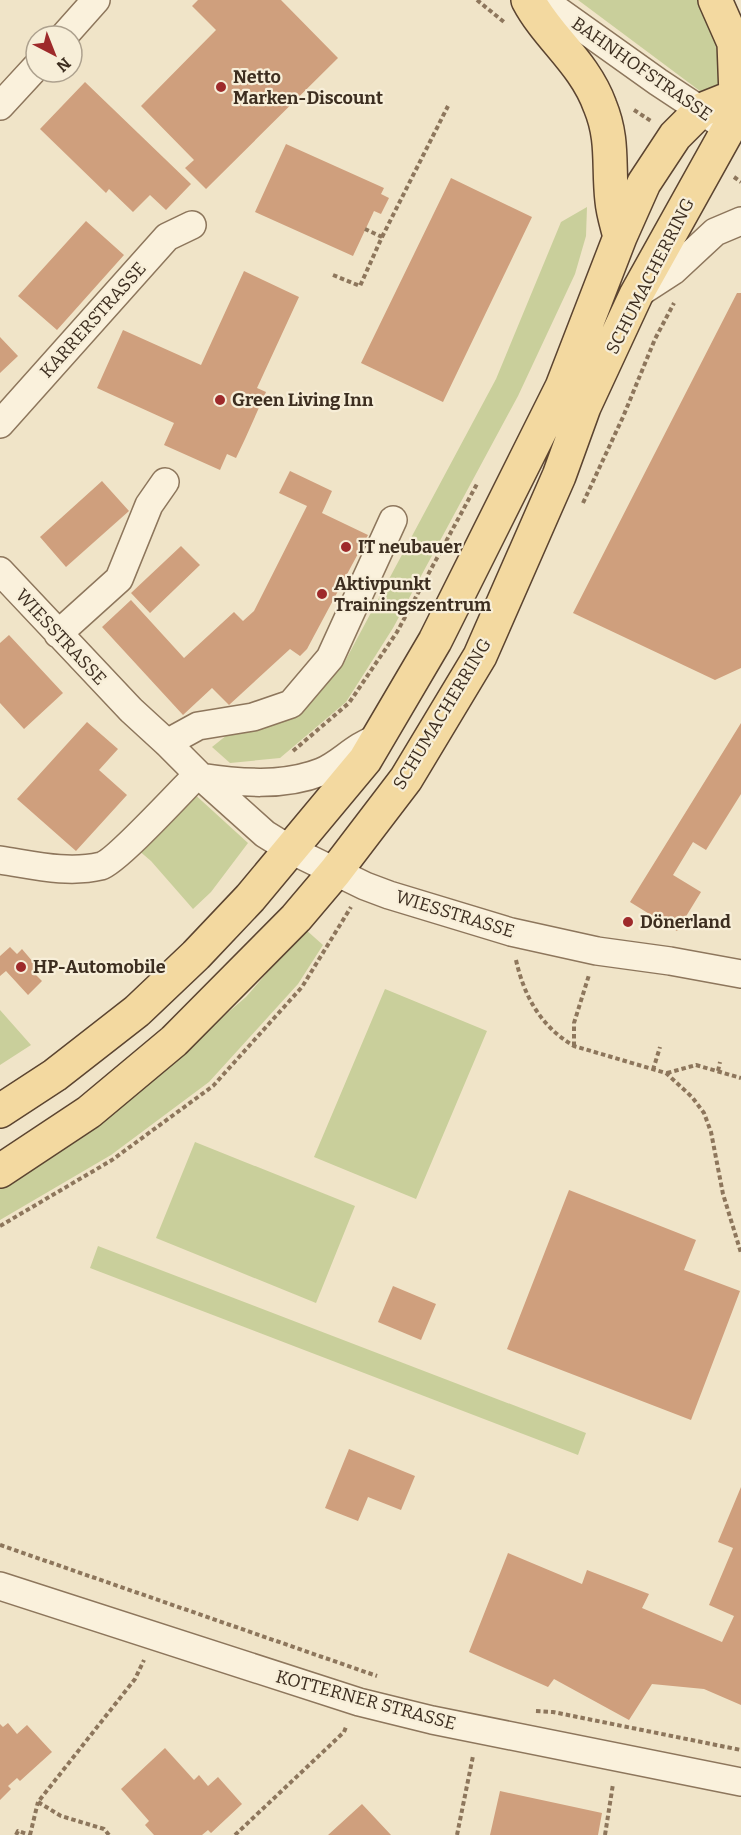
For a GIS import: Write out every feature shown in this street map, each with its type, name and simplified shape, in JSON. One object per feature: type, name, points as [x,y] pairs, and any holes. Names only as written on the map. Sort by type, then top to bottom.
[{"type":"main road","points":[[528,0],[536,15],[571,55],[600,104],[609,133],[612,202],[620,237]]},
{"type":"main road","name":"SCHUMACHERRING","points":[[0,1171],[88,1112],[174,1041],[296,918],[335,872],[406,779],[480,656],[559,477],[584,407],[636,295],[735,132],[739,95],[734,43],[715,0]]},
{"type":"main road","points":[[701,110],[739,95]]},
{"type":"main road","name":"SCHUMACHERRING","points":[[0,1111],[55,1075],[137,1011],[196,955],[243,906],[365,760],[435,641],[562,387],[620,237],[644,183],[675,136],[701,110]]},
{"type":"street","points":[[75,24],[96,0]]},
{"type":"street","name":"BAHNHOFSTRASSE","points":[[543,0],[658,82],[735,132]]},
{"type":"street","points":[[0,106],[24,80]]},
{"type":"street","points":[[636,295],[673,271],[715,232],[741,221]]},
{"type":"street","name":"KARRERSTRASSE","points":[[0,424],[167,237],[192,225]]},
{"type":"street","points":[[57,634],[119,579],[149,505],[165,482]]},
{"type":"street","points":[[167,743],[198,726],[253,717],[291,704],[330,658],[393,520]]},
{"type":"street","name":"WIESSTRASSE","points":[[0,571],[57,634],[199,776],[265,834],[291,850],[365,886],[511,932],[597,951],[741,974]]},
{"type":"street","points":[[0,860],[58,869],[103,866],[199,776],[231,782],[289,781],[322,772],[364,743],[377,739]]},
{"type":"street","name":"KOTTERNER STRASSE","points":[[0,1586],[359,1702],[479,1729],[741,1782]]},
{"type":"path","points":[[333,275],[360,286],[447,106]]},
{"type":"path","points":[[365,229],[382,237]]},
{"type":"path","points":[[0,1226],[112,1160],[213,1086],[302,987],[365,886]]},
{"type":"path","points":[[511,932],[521,981],[535,1010],[546,1025],[561,1039],[574,1046],[666,1073],[696,1065],[741,1078]]},
{"type":"path","points":[[574,1046],[574,1023],[578,1005],[597,951]]},
{"type":"path","points":[[653,1070],[660,1047]]},
{"type":"path","points":[[718,1071],[720,1062]]},
{"type":"path","points":[[666,1073],[692,1097],[704,1113],[711,1132],[723,1194],[741,1252]]},
{"type":"path","points":[[0,1545],[385,1679]]},
{"type":"path","points":[[16,1835],[18,1831],[30,1835],[38,1802],[135,1678],[157,1635]]},
{"type":"path","points":[[236,1835],[344,1732],[359,1702]]},
{"type":"path","points":[[530,1710],[553,1712],[741,1750]]},
{"type":"path","points":[[457,1835],[479,1729]]},
{"type":"path","points":[[605,1835],[617,1756]]},
{"type":"path","points":[[38,1802],[61,1816],[104,1829],[109,1835]]},
{"type":"green space","points":[[578,0],[698,0],[717,47],[721,86],[704,94]]},
{"type":"green space","points":[[587,207],[586,236],[575,274],[518,396],[393,628],[346,702],[280,758],[230,763],[212,747],[232,731],[297,712],[343,665],[496,379],[561,222]]},
{"type":"green space","points":[[191,791],[248,843],[211,892],[193,909],[151,861],[137,849]]},
{"type":"green space","points":[[305,929],[323,945],[298,984],[209,1082],[111,1155],[0,1220],[0,1183],[184,1050],[246,997]]},
{"type":"green space","points":[[385,989],[487,1031],[416,1199],[314,1157]]},
{"type":"green space","points":[[0,1010],[31,1045],[0,1065]]},
{"type":"green space","points":[[195,1142],[355,1206],[316,1303],[156,1238]]},
{"type":"green space","points":[[98,1246],[586,1433],[578,1455],[90,1268]]},
{"type":"building","points":[[198,0],[281,0],[338,58],[206,189],[185,168],[194,160],[141,106],[216,30],[192,6]]},
{"type":"building","points":[[84,83],[191,184],[166,210],[150,195],[133,212],[109,189],[106,193],[40,129]]},
{"type":"building","points":[[286,144],[384,188],[381,194],[389,198],[381,214],[374,211],[353,256],[255,212]]},
{"type":"building","points":[[451,178],[532,217],[443,402],[361,363]]},
{"type":"building","points":[[86,221],[124,255],[57,330],[18,296]]},
{"type":"building","points":[[244,271],[299,297],[257,388],[266,392],[245,439],[236,458],[227,454],[220,470],[164,445],[174,423],[97,388],[123,330],[201,365]]},
{"type":"building","points":[[737,293],[741,293],[741,668],[715,680],[573,613]]},
{"type":"building","points":[[0,337],[18,356],[0,373]]},
{"type":"building","points":[[290,471],[332,491],[322,513],[368,535],[307,649],[300,656],[290,649],[229,705],[212,688],[183,715],[102,627],[131,600],[184,658],[234,612],[243,621],[254,611],[307,506],[279,493]]},
{"type":"building","points":[[102,481],[129,511],[66,567],[40,537]]},
{"type":"building","points":[[181,546],[200,565],[150,613],[131,593]]},
{"type":"building","points":[[9,635],[63,693],[24,729],[0,703],[0,643]]},
{"type":"building","points":[[87,722],[118,749],[99,770],[127,795],[76,851],[17,799]]},
{"type":"building","points":[[741,723],[741,794],[706,850],[693,842],[673,875],[701,892],[677,931],[630,902]]},
{"type":"building","points":[[10,947],[17,954],[22,949],[39,969],[34,973],[42,981],[28,995],[6,971],[0,976],[0,956]]},
{"type":"building","points":[[569,1190],[696,1240],[684,1270],[740,1291],[691,1420],[507,1349]]},
{"type":"building","points":[[393,1286],[436,1304],[421,1340],[378,1322]]},
{"type":"building","points":[[349,1449],[415,1476],[401,1510],[368,1497],[358,1521],[325,1508]]},
{"type":"building","points":[[741,1487],[741,1705],[704,1689],[652,1684],[629,1720],[554,1679],[548,1687],[469,1652],[508,1553],[582,1584],[587,1570],[649,1594],[642,1608],[722,1642],[734,1616],[709,1605],[733,1548],[718,1542]]},
{"type":"building","points":[[8,1723],[17,1734],[27,1725],[52,1752],[20,1781],[17,1778],[8,1786],[11,1789],[0,1800],[0,1724],[3,1727]]},
{"type":"building","points":[[165,1748],[194,1780],[199,1775],[208,1786],[218,1777],[242,1804],[211,1833],[208,1830],[202,1835],[154,1835],[145,1825],[149,1821],[121,1789]]},
{"type":"building","points":[[500,1791],[602,1813],[598,1835],[490,1835]]},
{"type":"building","points":[[362,1804],[391,1835],[328,1835]]},
{"type":"place","name":"Netto Marken-Discount","points":[[221,87]]},
{"type":"place","name":"Green Living Inn","points":[[220,400]]},
{"type":"place","name":"IT neubauer","points":[[346,547]]},
{"type":"place","name":"Aktivpunkt Trainingszentrum","points":[[322,594]]},
{"type":"place","name":"Dönerland","points":[[628,922]]},
{"type":"place","name":"HP-Automobile","points":[[21,967]]}]
